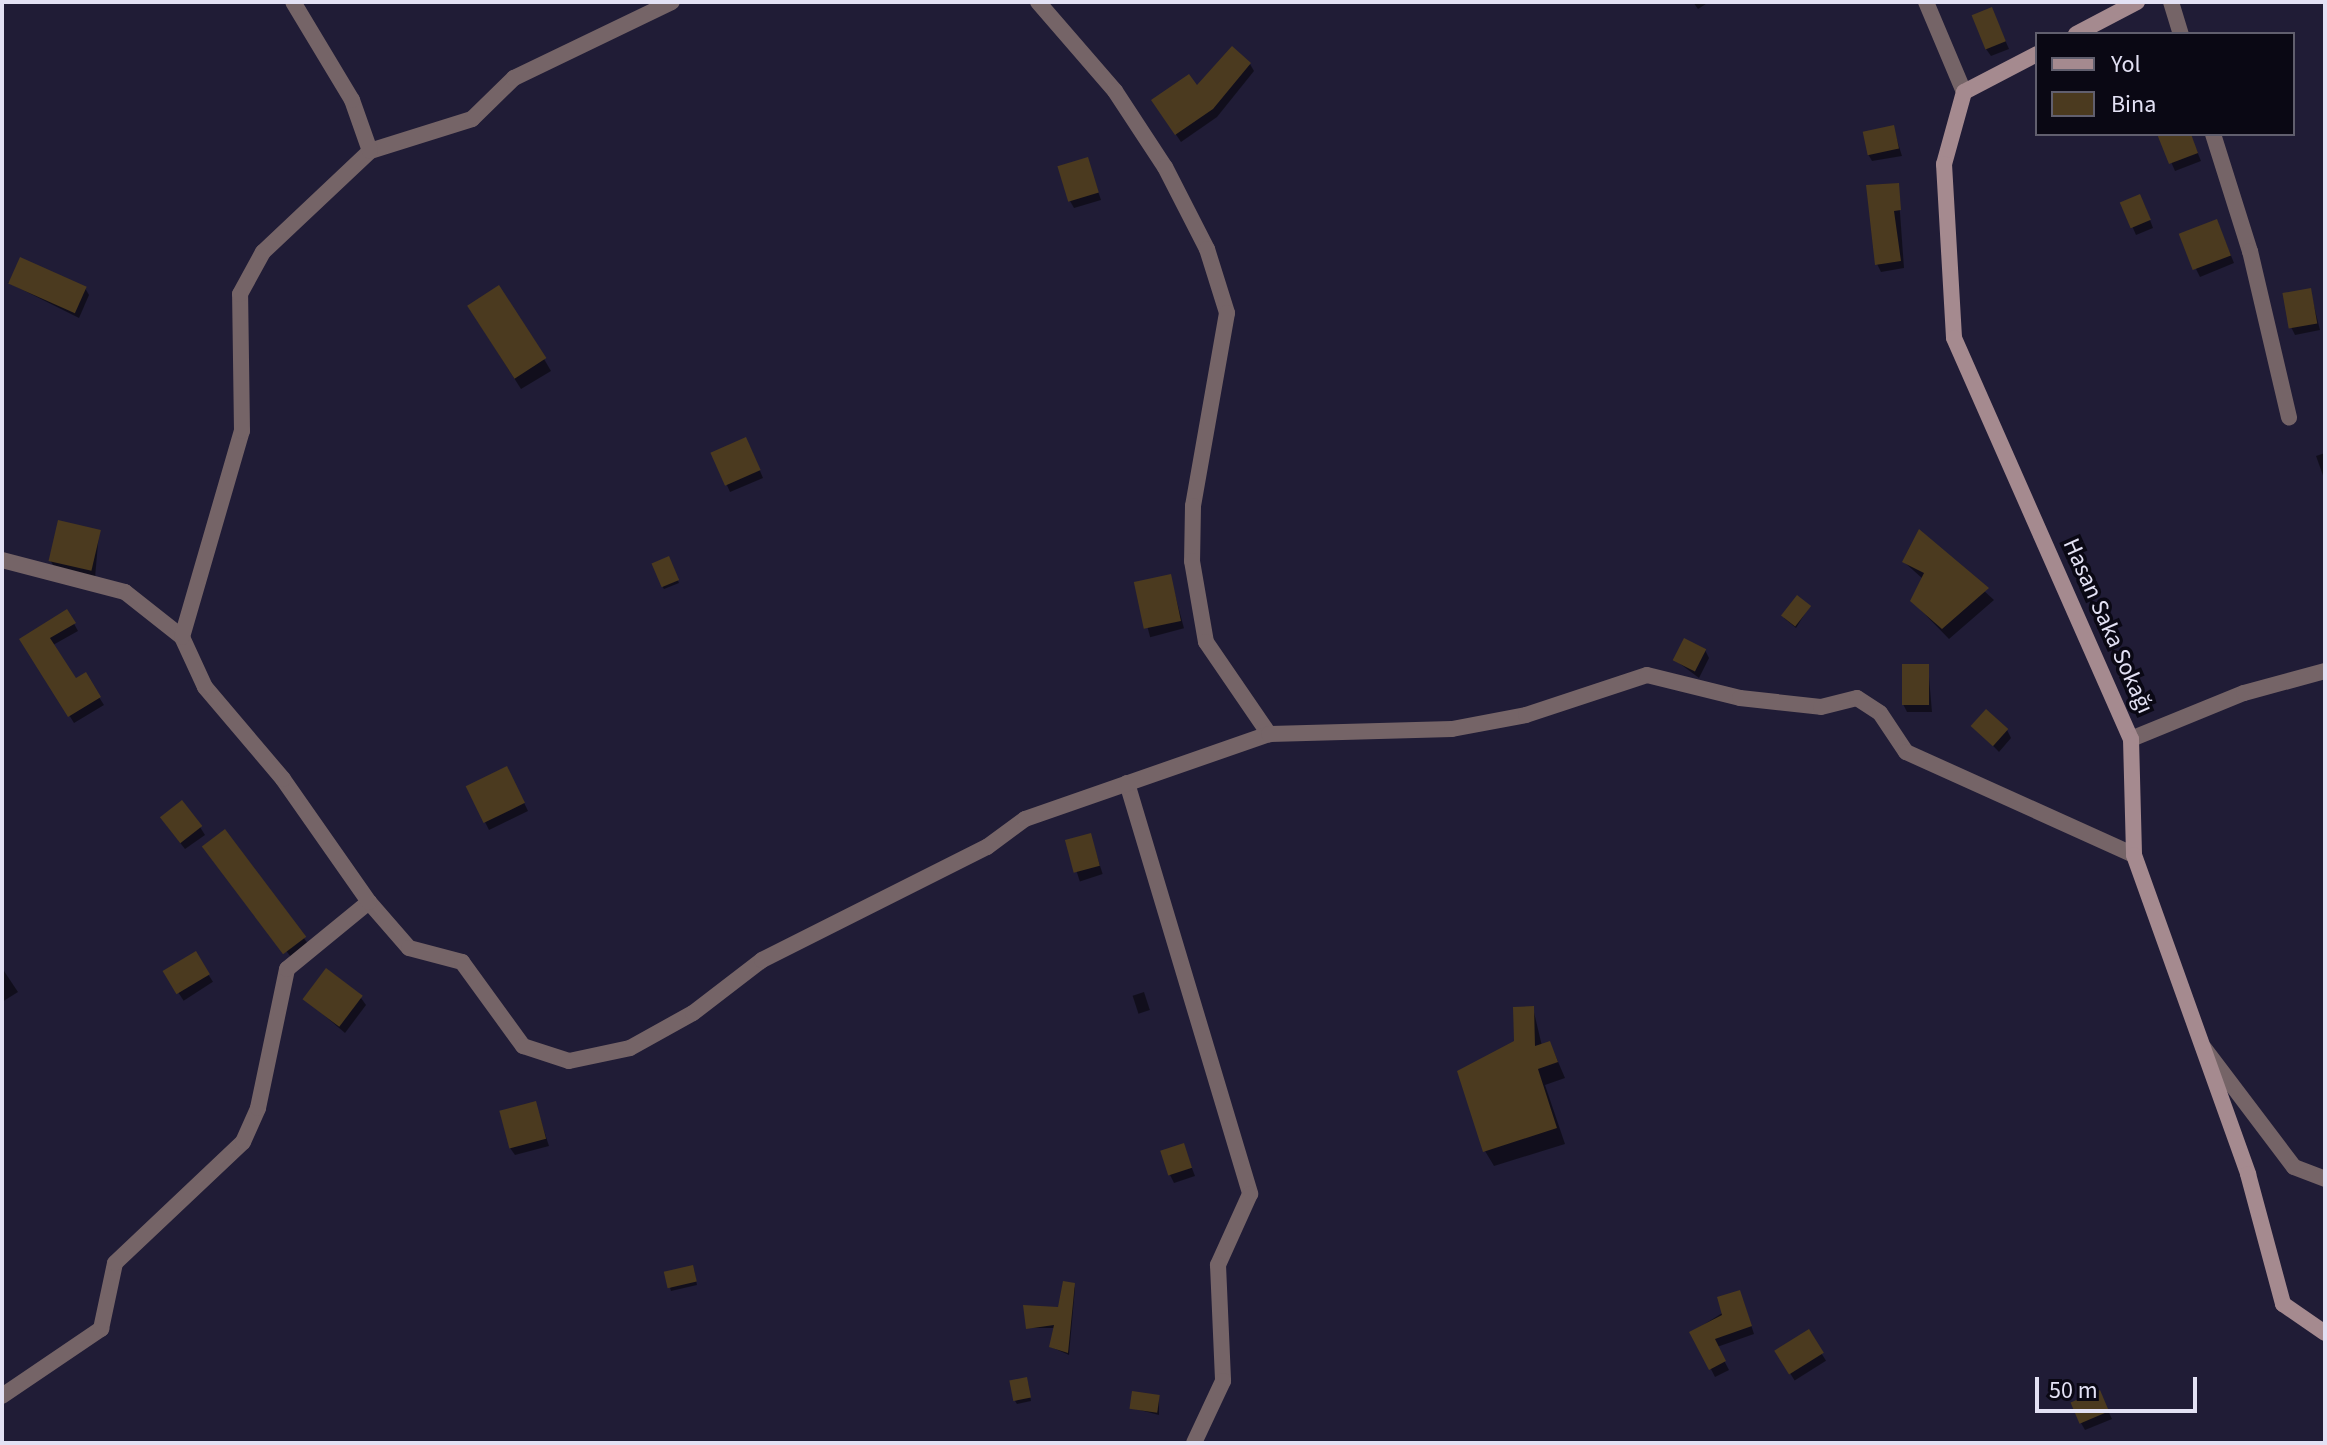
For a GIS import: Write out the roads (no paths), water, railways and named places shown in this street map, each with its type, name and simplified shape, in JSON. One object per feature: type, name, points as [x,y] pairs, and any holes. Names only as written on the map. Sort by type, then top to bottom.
[{"type":"street","points":[[293,2],[352,100],[370,151]]},
{"type":"street","points":[[182,637],[242,431],[240,294],[263,252],[370,151],[472,119],[514,78],[672,2]]},
{"type":"street","points":[[1038,2],[1115,91],[1165,167],[1223,300],[1192,561],[1206,642],[1269,734]]},
{"type":"street","points":[[1926,2],[1964,92],[2035,55]]},
{"type":"street","points":[[2080,32],[2137,2]]},
{"type":"street","points":[[2171,2],[2180,32]]},
{"type":"street","name":"Hasan Saka Sokağı","points":[[1964,92],[1944,164],[1954,338],[2131,739],[2134,855],[2202,1046],[2283,1304],[2325,1333]]},
{"type":"street","points":[[2214,136],[2250,251],[2289,417]]},
{"type":"street","points":[[2,560],[125,592],[182,637],[205,687],[283,779],[369,902],[409,948],[462,962],[523,1046],[569,1061],[630,1048],[693,1013],[762,960],[987,847],[1025,819],[1269,734],[1452,729],[1526,715],[1647,675],[1740,698],[1821,707],[1857,698],[1880,713],[1906,752],[2134,855]]},
{"type":"street","points":[[2131,739],[2244,693],[2325,671]]},
{"type":"street","points":[[1127,783],[1250,1194],[1218,1265],[1223,1381],[1194,1443]]},
{"type":"street","points":[[2,1396],[101,1329],[115,1263],[243,1142],[258,1108],[287,969],[369,902]]},
{"type":"street","points":[[2202,1046],[2294,1167],[2325,1179]]}]
